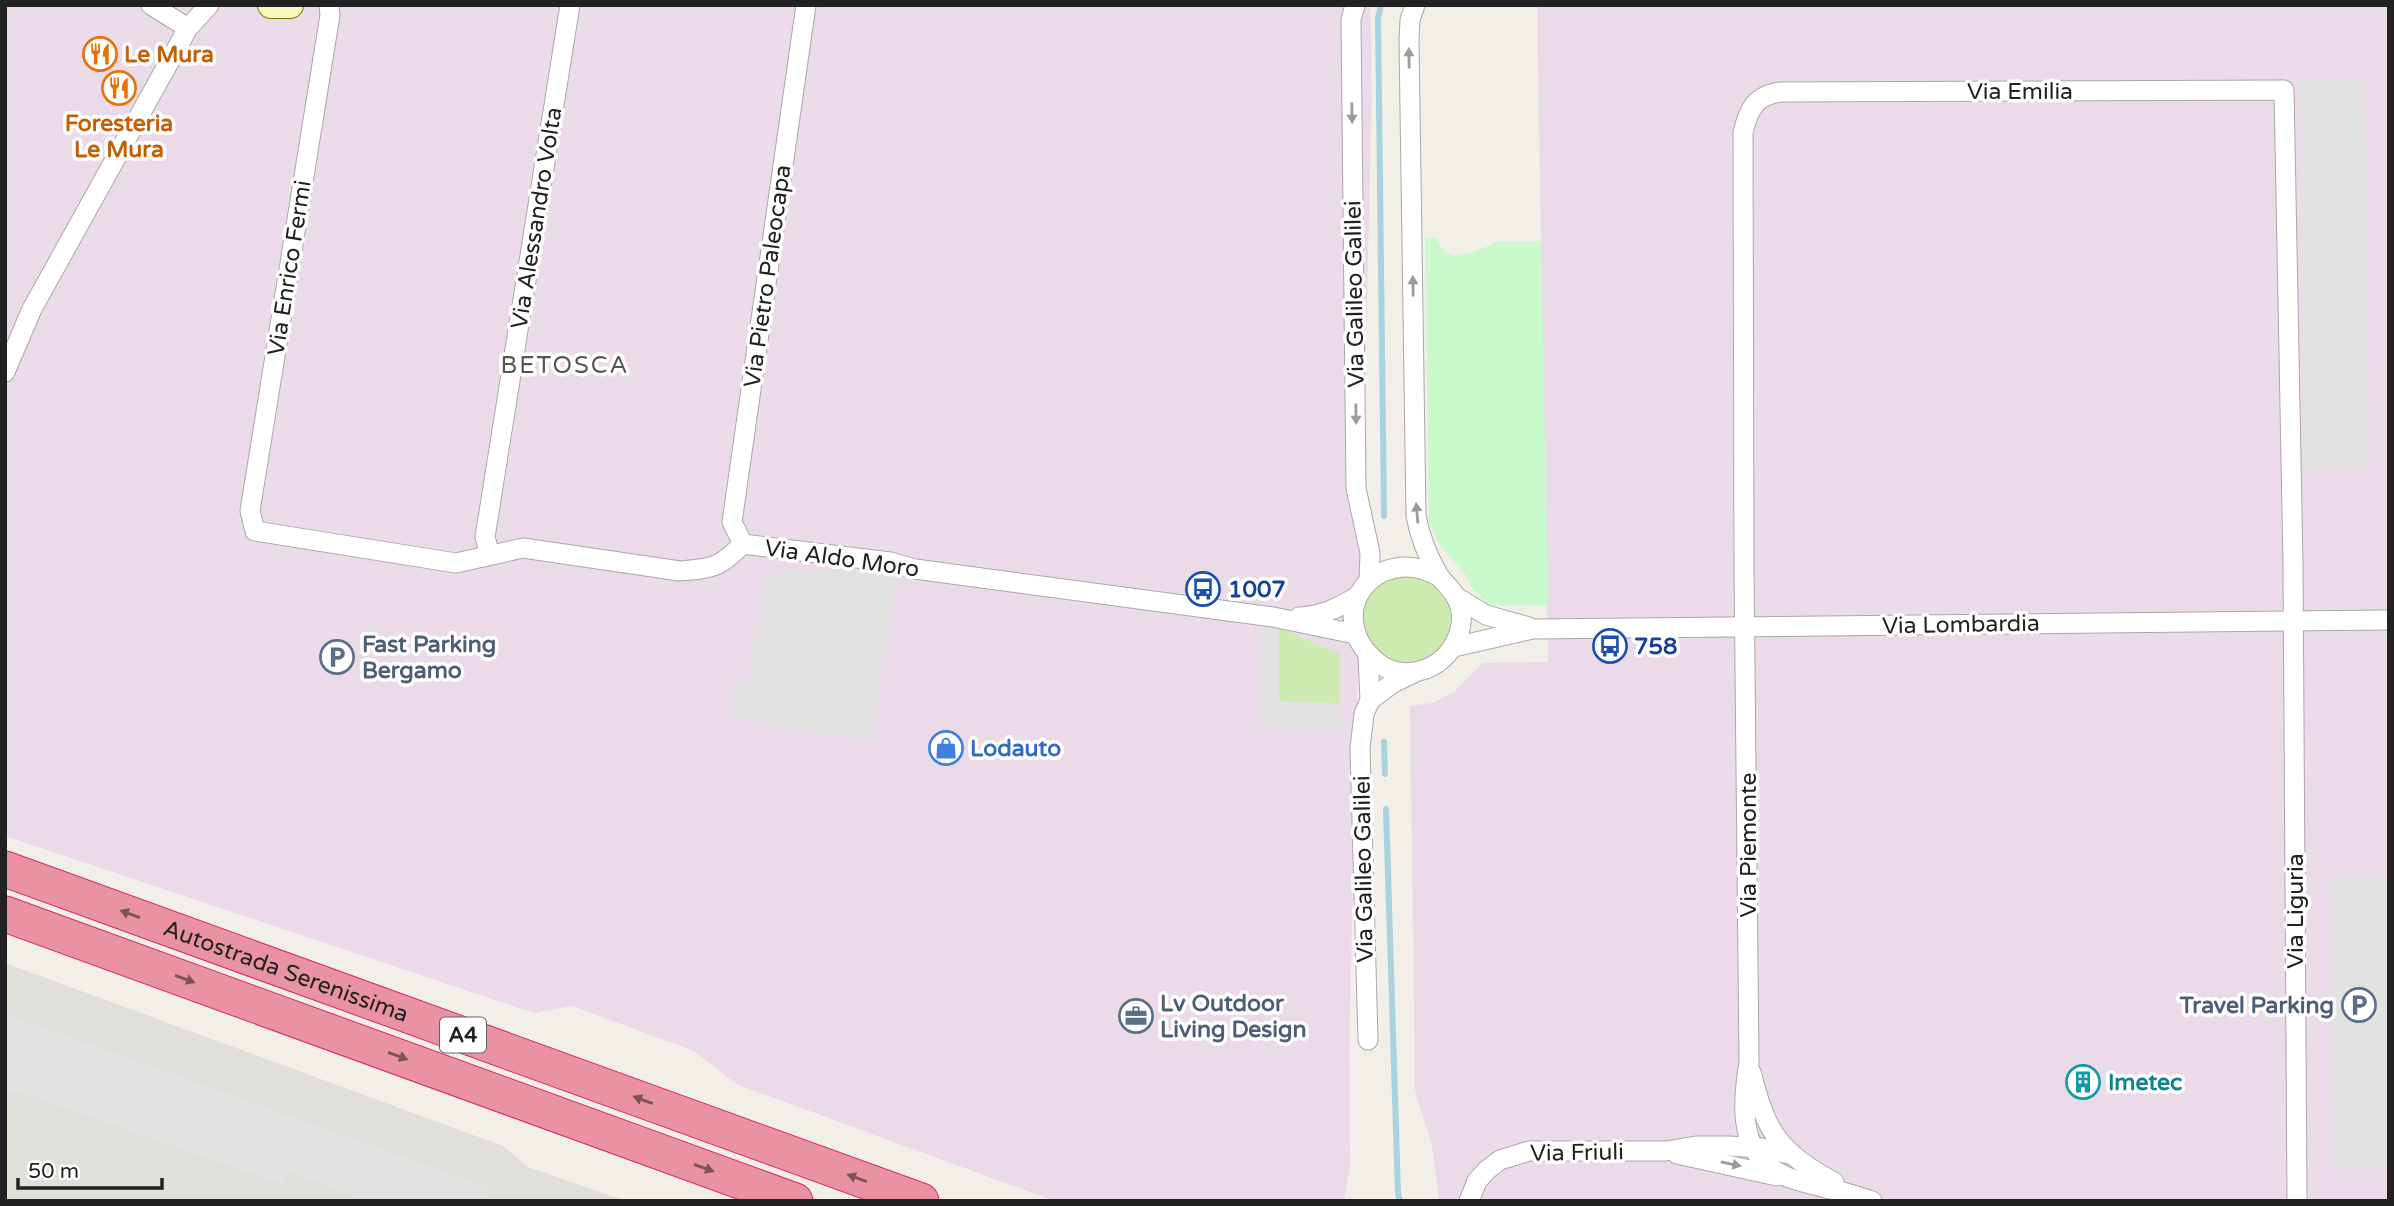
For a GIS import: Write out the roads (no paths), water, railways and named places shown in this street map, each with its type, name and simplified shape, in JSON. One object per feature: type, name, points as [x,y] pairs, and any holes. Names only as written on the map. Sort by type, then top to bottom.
[{"type":"highway","name":"Autostrada Serenissima","points":[[5,869],[922,1201]]},
{"type":"highway","name":"Autostrada Serenissima","points":[[5,914],[795,1201]]},
{"type":"street","points":[[151,5],[188,28]]},
{"type":"street","points":[[188,28],[194,5]]},
{"type":"street","points":[[5,372],[32,309],[188,28],[209,5]]},
{"type":"street","points":[[271,5],[290,5]]},
{"type":"street","name":"Via Enrico Fermi","points":[[255,531],[250,511],[330,15],[329,5]]},
{"type":"street","name":"Via Alessandro Volta","points":[[490,555],[485,537],[570,5]]},
{"type":"street","name":"Via Pietro Paleocapa","points":[[743,544],[732,522],[806,5]]},
{"type":"street","name":"Via Galileo Galilei","points":[[1355,5],[1351,20],[1356,488],[1370,553],[1364,588]]},
{"type":"street","points":[[1370,700],[1393,684],[1431,668],[1444,659],[1454,647],[1460,631],[1461,613],[1456,597],[1440,577],[1420,538],[1416,516],[1409,40],[1410,20],[1415,5]]},
{"type":"street","name":"Via Emilia","points":[[1745,627],[1743,133],[1747,115],[1758,100],[1771,93],[1781,92],[2284,90],[2294,621]]},
{"type":"street","name":"Via Aldo Moro","points":[[255,531],[456,563],[523,548],[680,571],[721,564],[743,544],[890,562],[915,569],[1273,618],[1355,634]]},
{"type":"street","points":[[1415,673],[1399,673],[1385,668],[1368,655],[1355,634],[1353,621],[1364,588],[1381,572],[1411,566],[1426,569],[1440,577]]},
{"type":"street","name":"Via Aldo Moro","points":[[1273,618],[1317,616],[1337,609],[1364,588]]},
{"type":"street","name":"Via Lombardia","points":[[1456,597],[1486,615],[1533,629]]},
{"type":"street","name":"Via Lombardia","points":[[1454,647],[1533,629],[2389,620]]},
{"type":"street","name":"Via Liguria","points":[[2294,621],[2297,1201]]},
{"type":"street","name":"Via Piemonte","points":[[1745,627],[1749,1062],[1744,1119],[1747,1136],[1773,1169],[1796,1180],[1866,1198]]},
{"type":"street","name":"Via Galileo Galilei","points":[[1368,655],[1370,700],[1364,714],[1360,748],[1368,1040]]},
{"type":"street","name":"Via Piemonte","points":[[1749,1062],[1765,1119],[1789,1154],[1812,1171],[1866,1198]]},
{"type":"street","name":"Via Friuli","points":[[1469,1201],[1478,1181],[1487,1170],[1500,1160],[1529,1151],[1666,1151],[1696,1146],[1753,1147],[1789,1154]]},
{"type":"street","name":"Via Friuli","points":[[1666,1151],[1796,1180]]},
{"type":"waterway","points":[[1381,5],[1378,18],[1384,516]]},
{"type":"waterway","points":[[1384,742],[1385,774]]},
{"type":"waterway","points":[[1386,809],[1400,1201]]},
{"type":"place","name":"Le Mura","points":[[100,54]]},
{"type":"place","name":"Foresteria Le Mura","points":[[119,88]]},
{"type":"place","name":"1007","points":[[1203,589]]},
{"type":"place","name":"758","points":[[1610,646]]},
{"type":"place","name":"Fast Parking Bergamo","points":[[337,657]]},
{"type":"place","name":"Lodauto","points":[[946,748]]},
{"type":"place","name":"Travel Parking","points":[[2359,1005]]},
{"type":"place","name":"Lv Outdoor Living Design","points":[[1136,1016]]},
{"type":"place","name":"Imetec","points":[[2083,1082]]},
{"type":"district","name":"BETOSCA","points":[[565,365]]}]
